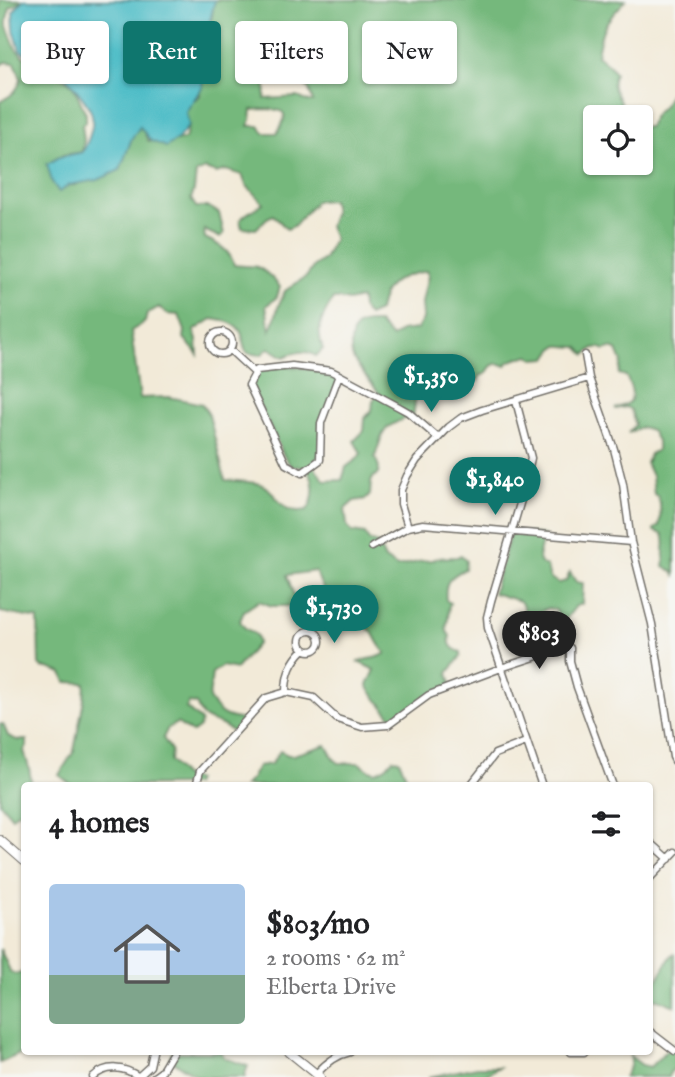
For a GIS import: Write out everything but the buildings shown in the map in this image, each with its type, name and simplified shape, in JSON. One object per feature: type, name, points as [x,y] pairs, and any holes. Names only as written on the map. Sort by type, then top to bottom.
[{"type":"street","points":[[230,349],[255,373]]},
{"type":"street","points":[[585,355],[589,378],[614,449],[623,484],[631,541],[652,624],[675,761]]},
{"type":"street","points":[[339,375],[321,423],[320,460],[302,473],[286,464],[249,385],[257,370],[292,366],[331,371],[339,375],[408,412],[437,437]]},
{"type":"street","points":[[408,527],[401,504],[401,490],[417,460],[437,437],[461,418],[589,378]]},
{"type":"street","points":[[516,401],[531,458],[487,617],[488,628],[541,782]]},
{"type":"street","points":[[372,547],[408,527],[423,524],[631,541]]},
{"type":"street","points":[[197,782],[200,771],[266,698],[286,692],[314,698],[337,719],[362,727],[388,724],[429,695],[501,668],[570,648],[569,661],[574,678],[612,782]]},
{"type":"street","points":[[286,692],[287,674],[304,649]]},
{"type":"street","points":[[667,721],[675,720]]},
{"type":"street","points":[[473,782],[495,754],[526,742]]},
{"type":"street","points":[[0,840],[21,858]]},
{"type":"street","points":[[653,845],[668,859]]},
{"type":"street","points":[[653,875],[675,852]]},
{"type":"street","points":[[653,1034],[675,1051]]},
{"type":"street","points":[[93,1077],[112,1068],[124,1069],[139,1077],[150,1066],[152,1055]]},
{"type":"street","points":[[154,1077],[171,1055]]},
{"type":"street","points":[[293,1055],[318,1075],[325,1064],[338,1055]]},
{"type":"green space","points":[[0,0],[23,0],[10,8],[7,18],[7,26],[16,49],[21,54],[21,79],[15,63],[6,62],[0,65]]},
{"type":"green space","points":[[214,0],[626,0],[606,24],[597,55],[615,73],[613,88],[620,105],[583,105],[583,175],[653,175],[653,117],[675,89],[675,575],[664,566],[663,534],[654,531],[659,526],[660,507],[646,463],[650,454],[657,450],[657,441],[651,430],[642,427],[628,433],[635,425],[631,410],[626,407],[615,409],[625,405],[632,395],[626,376],[619,374],[622,362],[617,350],[597,348],[586,355],[578,347],[557,346],[547,358],[534,359],[529,355],[508,362],[506,366],[495,364],[480,376],[478,381],[473,377],[458,380],[451,382],[446,388],[420,393],[416,398],[413,415],[390,426],[384,433],[375,457],[379,467],[378,474],[372,480],[370,495],[366,499],[354,501],[345,509],[347,525],[352,532],[365,534],[369,541],[378,544],[385,559],[397,567],[461,555],[466,560],[465,569],[451,578],[446,589],[446,600],[450,603],[446,629],[451,646],[461,652],[461,656],[448,673],[452,687],[422,700],[393,719],[369,689],[368,685],[375,670],[358,662],[386,653],[373,634],[366,627],[351,623],[330,595],[325,593],[315,571],[287,575],[295,599],[293,606],[272,606],[259,601],[244,611],[240,621],[256,635],[258,643],[236,669],[222,666],[212,673],[209,699],[223,714],[244,720],[233,732],[206,718],[196,704],[189,703],[186,708],[201,721],[200,727],[192,733],[177,723],[168,728],[163,738],[171,750],[170,761],[183,776],[196,780],[195,782],[68,782],[59,775],[74,751],[85,683],[66,682],[62,673],[39,665],[38,619],[0,612],[0,101],[18,87],[21,79],[21,84],[71,84],[74,87],[86,114],[86,122],[82,124],[82,152],[63,155],[55,161],[60,186],[76,185],[109,171],[121,169],[119,154],[139,127],[143,129],[148,141],[185,139],[188,127],[184,106],[200,96],[200,84],[221,84],[221,21],[210,21]],"holes":[[[252,110],[281,111],[284,116],[277,133],[264,133],[259,126],[248,126]],[[205,169],[216,173],[226,170],[242,175],[246,185],[263,203],[240,220],[242,228],[256,229],[273,215],[287,229],[294,226],[316,201],[332,200],[334,212],[329,226],[334,239],[324,259],[314,266],[307,276],[285,291],[270,331],[266,306],[277,297],[280,287],[260,268],[234,265],[226,251],[205,238],[204,230],[219,237],[224,234],[219,213],[209,207],[196,207],[191,199],[196,173]],[[427,271],[422,302],[423,319],[417,329],[401,331],[392,338],[378,323],[371,323],[357,327],[352,334],[353,359],[379,393],[373,401],[372,410],[365,418],[364,431],[354,441],[361,453],[346,467],[342,480],[325,481],[313,465],[322,449],[321,423],[340,378],[322,370],[286,366],[265,368],[255,375],[252,391],[284,456],[291,466],[308,471],[313,481],[313,494],[307,510],[297,511],[284,506],[267,487],[260,484],[225,480],[209,415],[202,404],[169,397],[140,398],[131,331],[145,322],[147,314],[159,307],[167,314],[179,315],[185,331],[184,338],[198,355],[194,331],[212,319],[237,327],[247,353],[261,355],[269,348],[284,357],[300,352],[316,356],[323,349],[321,323],[333,299],[348,301],[361,298],[362,308],[368,316],[379,311],[385,293],[395,282]]]},
{"type":"green space","points":[[511,531],[544,535],[539,558],[542,565],[547,567],[550,578],[559,583],[566,581],[570,572],[576,582],[583,583],[582,604],[576,606],[563,626],[556,610],[548,608],[540,612],[537,621],[528,624],[525,629],[521,627],[525,614],[520,601],[493,593]]},
{"type":"green space","points":[[0,724],[3,724],[8,736],[27,740],[24,751],[31,782],[21,782],[21,812],[12,817],[0,803]]},
{"type":"green space","points":[[326,745],[339,763],[359,763],[376,772],[386,767],[393,759],[399,760],[406,782],[248,782],[258,766],[271,764],[280,751],[293,755]]},
{"type":"green space","points":[[0,949],[11,973],[21,973],[21,1053],[0,1063]]},
{"type":"green space","points":[[675,954],[675,1006],[653,999],[653,985]]},
{"type":"green space","points":[[669,1048],[675,1050],[675,1069],[670,1072],[669,1077],[624,1077],[630,1065],[630,1056],[642,1065],[650,1067]]},
{"type":"green space","points":[[171,1055],[223,1055],[248,1066],[246,1077],[199,1077],[169,1059]]},
{"type":"green space","points":[[477,1067],[499,1067],[482,1077],[428,1077]]},
{"type":"water","points":[[23,0],[215,0],[210,21],[123,21],[123,84],[202,84],[186,112],[189,125],[178,139],[166,147],[151,141],[140,127],[132,138],[120,170],[98,180],[69,185],[59,192],[52,182],[47,164],[59,157],[83,152],[89,139],[92,115],[71,84],[109,84],[109,21],[21,21],[21,51],[14,30],[13,12]]}]
